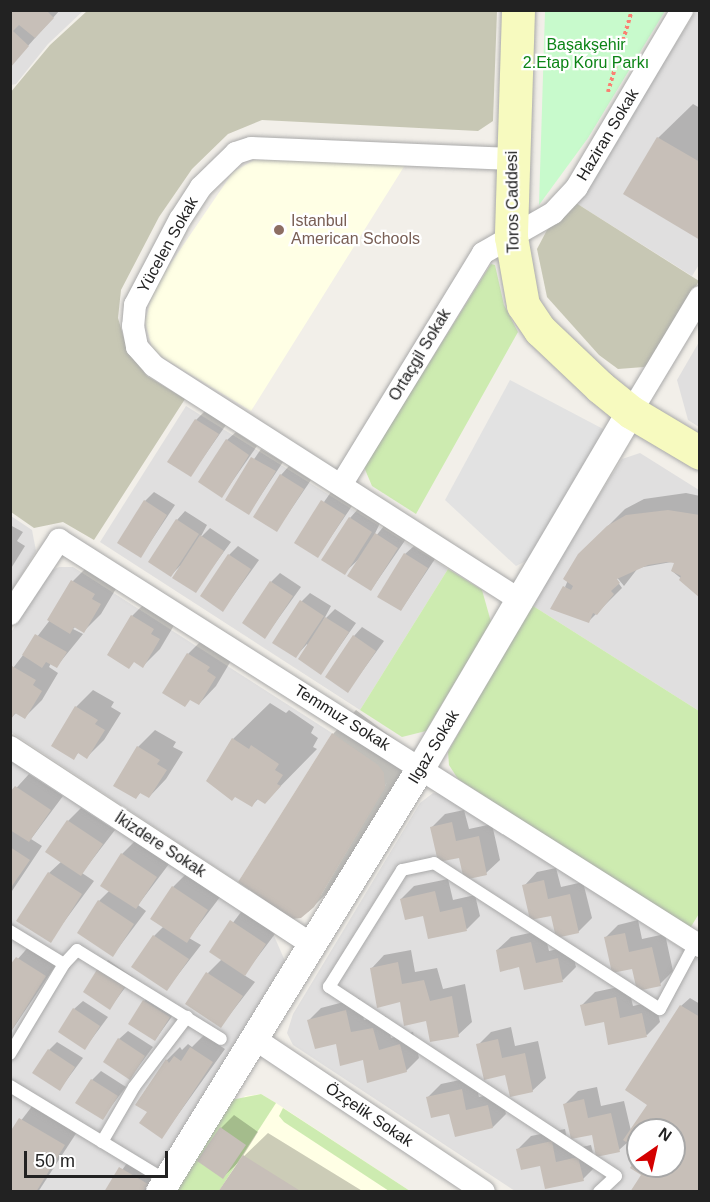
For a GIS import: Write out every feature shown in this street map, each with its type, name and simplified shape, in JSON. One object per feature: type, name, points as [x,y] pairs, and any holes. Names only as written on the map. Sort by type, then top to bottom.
[{"type":"main road","name":"Toros Caddesi","points":[[518,10],[511,237],[523,305],[560,350],[631,412],[699,453]]},
{"type":"street","name":"Haziran Sokak","points":[[511,237],[553,213],[577,187],[682,10]]},
{"type":"street","name":"Yücelen Sokak","points":[[512,159],[251,148],[236,153],[201,188],[151,270],[135,305],[133,326],[137,347],[154,366],[522,601]]},
{"type":"street","name":"Ortaçgil Sokak","points":[[341,485],[483,253],[511,237]]},
{"type":"street","name":"Ilgaz Sokak","points":[[164,1186],[522,601],[699,297]]},
{"type":"street","name":"Temmuz Sokak","points":[[10,614],[59,540],[698,942]]},
{"type":"street","name":"İkizdere Sokak","points":[[10,747],[310,944]]},
{"type":"street","name":"Özçelik Sokak","points":[[255,1039],[484,1191]]},
{"type":"lane","points":[[599,1191],[616,1176],[329,987],[402,870],[434,863],[660,1009],[698,942]]},
{"type":"lane","points":[[10,931],[64,964]]},
{"type":"lane","points":[[10,1054],[64,964],[77,950],[221,1039]]},
{"type":"lane","points":[[102,1142],[134,1087],[187,1017]]},
{"type":"lane","points":[[10,1086],[102,1142],[164,1186]]},
{"type":"shaded area","points":[[10,11],[83,11],[48,44],[16,84],[11,85]]},
{"type":"shaded area","points":[[87,11],[497,11],[493,121],[478,131],[262,120],[228,134],[192,169],[159,217],[121,290],[118,318],[128,352],[147,376],[185,399],[94,540],[63,522],[34,528],[11,512],[10,93],[50,45]]},
{"type":"shaded area","points":[[696,11],[699,11],[700,263],[692,276],[576,203]]},
{"type":"shaded area","name":"Istanbul American Schools","points":[[285,159],[405,165],[251,411],[162,357],[152,348],[145,322],[154,288],[233,172],[254,160]]},
{"type":"shaded area","points":[[576,203],[699,281],[652,360],[644,367],[618,369],[599,355],[547,297],[537,249],[547,230]]},
{"type":"shaded area","points":[[699,342],[699,427],[688,420],[677,380]]},
{"type":"shaded area","points":[[510,380],[605,430],[528,560],[516,566],[445,500]]},
{"type":"shaded area","points":[[186,406],[448,569],[360,710],[100,542]]},
{"type":"shaded area","points":[[640,453],[699,490],[699,711],[530,604],[622,459]]},
{"type":"shaded area","points":[[11,516],[32,530],[36,551],[11,592]]},
{"type":"shaded area","points":[[59,567],[73,567],[332,733],[238,882],[11,732],[10,634],[50,571]]},
{"type":"shaded area","points":[[10,759],[271,929],[285,961],[148,1191],[11,1191]]},
{"type":"shaded area","points":[[433,793],[449,795],[699,960],[699,1191],[515,1191],[293,1045],[287,1033],[293,1014],[420,803]]},
{"type":"shaded area","points":[[261,1094],[410,1191],[173,1192],[245,1096]]},
{"type":"green space","name":"Başakşehir 2.Etap Koru Parkı","points":[[545,11],[665,11],[588,138],[539,205]]},
{"type":"green space","points":[[491,264],[495,265],[504,305],[518,332],[416,514],[372,486],[364,467]]},
{"type":"green space","points":[[448,569],[482,590],[491,622],[426,731],[402,737],[360,710]]},
{"type":"green space","points":[[530,604],[699,711],[700,912],[689,930],[458,779],[449,765],[448,752]]},
{"type":"green space","points":[[261,1094],[276,1103],[219,1191],[173,1192],[231,1100]]},
{"type":"green space","points":[[283,1108],[410,1191],[389,1191],[284,1122],[279,1116]]},
{"type":"building","points":[[10,10],[46,10],[54,18],[35,38],[19,25],[13,31],[29,46],[10,68]]},
{"type":"building","points":[[657,137],[700,162],[700,240],[623,194]]},
{"type":"building","points":[[195,419],[219,434],[191,477],[167,462]]},
{"type":"building","points":[[226,439],[249,455],[222,498],[198,482]]},
{"type":"building","points":[[251,457],[276,471],[249,515],[225,500]]},
{"type":"building","points":[[280,474],[304,489],[277,532],[253,517]]},
{"type":"building","points":[[144,500],[167,515],[141,558],[117,543]]},
{"type":"building","points":[[321,500],[345,515],[318,558],[294,543]]},
{"type":"building","points":[[668,510],[700,515],[700,598],[679,580],[681,576],[671,571],[674,563],[667,562],[648,565],[617,579],[620,583],[611,591],[614,594],[597,615],[593,613],[589,623],[550,609],[563,586],[571,590],[573,586],[563,579],[578,554],[607,526],[626,515]]},
{"type":"building","points":[[349,517],[372,532],[345,575],[321,560]]},
{"type":"building","points":[[176,519],[199,534],[171,577],[148,562]]},
{"type":"building","points":[[375,533],[398,548],[371,591],[347,576]]},
{"type":"building","points":[[200,535],[224,551],[196,593],[172,578]]},
{"type":"building","points":[[404,553],[428,568],[401,611],[377,597]]},
{"type":"building","points":[[228,554],[251,569],[223,612],[200,596]]},
{"type":"building","points":[[71,580],[95,594],[92,599],[101,604],[84,633],[74,627],[70,634],[47,620]]},
{"type":"building","points":[[270,581],[293,596],[265,639],[242,623]]},
{"type":"building","points":[[300,600],[324,616],[296,658],[272,643]]},
{"type":"building","points":[[131,615],[154,629],[151,634],[160,639],[143,668],[134,662],[129,669],[107,655]]},
{"type":"building","points":[[325,617],[349,632],[321,675],[298,659]]},
{"type":"building","points":[[35,634],[67,652],[57,668],[46,662],[42,668],[22,655]]},
{"type":"building","points":[[353,635],[376,651],[348,693],[325,677]]},
{"type":"building","points":[[187,653],[210,667],[207,671],[216,677],[199,705],[190,700],[185,707],[162,693]]},
{"type":"building","points":[[12,666],[36,680],[33,685],[42,691],[25,719],[15,713],[10,721]]},
{"type":"building","points":[[75,706],[98,720],[95,724],[105,730],[87,759],[78,753],[74,760],[51,746]]},
{"type":"building","points":[[332,733],[378,765],[384,773],[385,788],[314,907],[301,918],[292,919],[238,882]]},
{"type":"building","points":[[232,738],[249,749],[251,745],[279,764],[275,770],[283,775],[277,784],[281,786],[265,804],[257,799],[252,807],[235,797],[232,801],[206,781]]},
{"type":"building","points":[[137,746],[160,760],[157,764],[167,770],[149,798],[140,793],[136,799],[113,786]]},
{"type":"building","points":[[15,786],[51,810],[29,842],[10,830],[10,792]]},
{"type":"building","points":[[67,820],[103,844],[81,876],[45,852]]},
{"type":"building","points":[[452,822],[456,841],[479,836],[487,875],[464,880],[459,858],[438,862],[430,827]]},
{"type":"building","points":[[10,847],[30,860],[10,889]]},
{"type":"building","points":[[121,853],[157,877],[136,909],[100,886]]},
{"type":"building","points":[[48,872],[82,894],[51,943],[16,921]]},
{"type":"building","points":[[544,880],[548,899],[570,894],[579,933],[556,938],[551,916],[530,920],[522,885]]},
{"type":"building","points":[[172,886],[208,910],[187,943],[150,919]]},
{"type":"building","points":[[435,891],[440,912],[462,907],[467,931],[428,939],[423,916],[405,920],[400,899]]},
{"type":"building","points":[[98,900],[134,924],[113,957],[77,933]]},
{"type":"building","points":[[230,920],[266,944],[245,976],[209,952]]},
{"type":"building","points":[[625,933],[629,952],[652,947],[661,986],[637,991],[632,969],[612,973],[604,937]]},
{"type":"building","points":[[153,935],[189,959],[167,991],[131,967]]},
{"type":"building","points":[[531,942],[536,963],[558,958],[563,982],[524,990],[519,967],[500,972],[496,950]]},
{"type":"building","points":[[16,957],[46,976],[10,1033],[10,965]]},
{"type":"building","points":[[398,962],[402,984],[424,980],[430,1001],[452,996],[459,1037],[430,1042],[426,1021],[404,1026],[400,1002],[377,1008],[370,968]]},
{"type":"building","points":[[98,968],[125,986],[110,1010],[83,992]]},
{"type":"building","points":[[206,972],[243,996],[221,1028],[185,1004]]},
{"type":"building","points":[[616,997],[620,1018],[642,1013],[647,1037],[608,1045],[604,1022],[585,1026],[580,1005]]},
{"type":"building","points":[[143,1000],[170,1017],[155,1041],[128,1024]]},
{"type":"building","points":[[680,1005],[700,1017],[700,1192],[630,1192],[639,1178],[686,1178],[686,1118],[638,1118],[647,1105],[625,1090]]},
{"type":"building","points":[[73,1008],[100,1026],[85,1050],[58,1032]]},
{"type":"building","points":[[346,1010],[351,1032],[373,1028],[379,1050],[400,1044],[407,1072],[367,1083],[363,1060],[340,1066],[336,1044],[315,1049],[307,1020]]},
{"type":"building","points":[[118,1038],[145,1056],[130,1080],[103,1062]]},
{"type":"building","points":[[498,1039],[502,1058],[525,1053],[533,1092],[510,1097],[505,1075],[484,1080],[476,1044]]},
{"type":"building","points":[[190,1047],[213,1062],[162,1139],[139,1123],[147,1112],[135,1105],[166,1059],[169,1063],[174,1056],[181,1061]]},
{"type":"building","points":[[48,1049],[75,1067],[60,1091],[32,1073]]},
{"type":"building","points":[[91,1079],[118,1096],[103,1120],[75,1103]]},
{"type":"building","points":[[462,1089],[466,1110],[488,1105],[493,1128],[455,1137],[449,1114],[431,1118],[426,1097]]},
{"type":"building","points":[[584,1099],[588,1118],[611,1113],[620,1152],[596,1157],[592,1135],[571,1139],[563,1104]]},
{"type":"building","points":[[19,1118],[65,1145],[36,1192],[10,1192],[10,1132]]},
{"type":"building","points":[[220,1127],[246,1145],[223,1179],[197,1161]]},
{"type":"building","points":[[552,1141],[556,1162],[578,1157],[584,1181],[545,1189],[540,1166],[521,1170],[516,1149]]},
{"type":"building","points":[[243,1155],[302,1192],[218,1192]]},
{"type":"building","points":[[119,1167],[148,1184],[144,1192],[104,1192]]},
{"type":"place","name":"Istanbul American Schools","points":[[279,230]]}]
